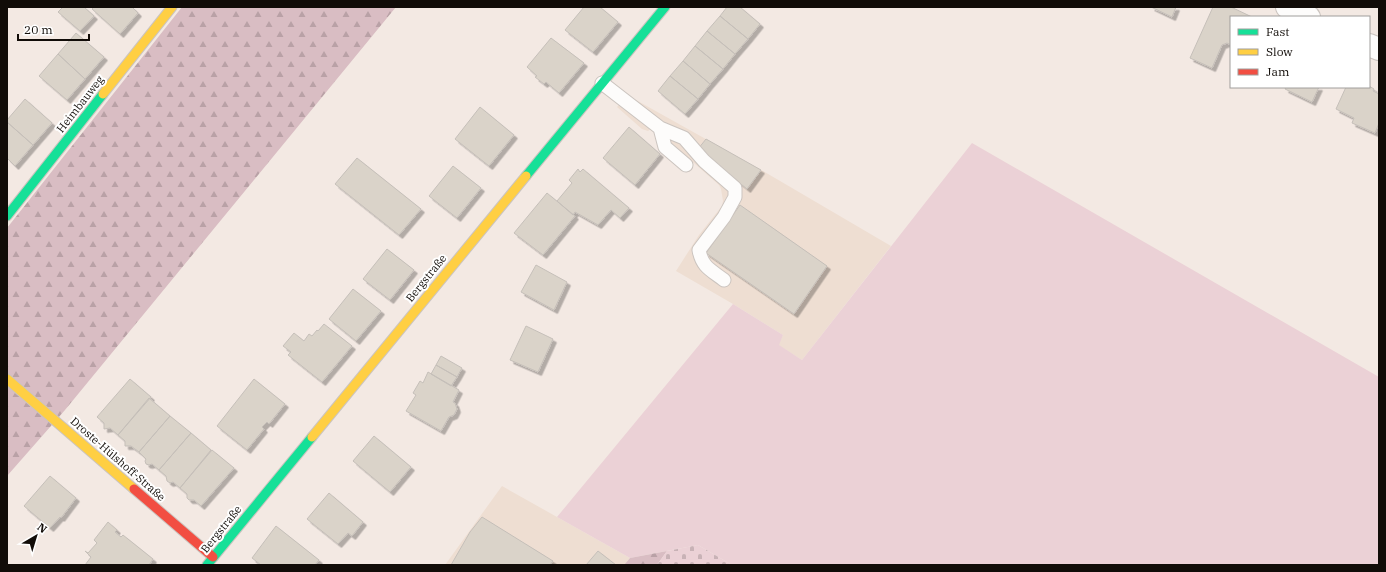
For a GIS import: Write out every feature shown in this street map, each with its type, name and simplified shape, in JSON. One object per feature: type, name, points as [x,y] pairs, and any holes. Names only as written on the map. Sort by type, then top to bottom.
[{"type":"street","name":"Heimbauweg","points":[[7,216],[172,7]]},
{"type":"street","name":"Bergstraße","points":[[207,565],[664,7]]},
{"type":"street","points":[[1287,7],[1307,16]]},
{"type":"street","points":[[1370,46],[1379,50]]},
{"type":"street","name":"Droste-Hülshoff-Straße","points":[[7,379],[213,557]]},
{"type":"lane","points":[[602,84],[660,128],[684,138],[704,161],[735,188],[735,197],[724,217],[699,250],[701,259],[708,268],[724,280]]},
{"type":"lane","points":[[660,128],[665,147],[686,164]]},
{"type":"shaded area","points":[[627,95],[763,171],[891,246],[802,360],[778,345],[783,335],[676,271],[699,235],[722,206],[723,201],[721,189],[719,185],[653,127],[648,131],[642,129],[617,107]]},
{"type":"shaded area","points":[[502,486],[630,558],[624,565],[445,565]]},
{"type":"green space","points":[[182,7],[396,7],[65,410],[7,476],[7,228]]},
{"type":"green space","points":[[972,143],[1379,377],[1379,565],[732,565],[698,545],[630,558],[557,517],[733,304],[783,335],[779,345],[802,360]]},
{"type":"green space","points":[[698,545],[732,565],[657,565],[667,551]]},
{"type":"green space","points":[[667,551],[657,565],[624,565],[630,558]]},
{"type":"building","points":[[63,7],[84,7],[94,16],[80,31],[58,12]]},
{"type":"building","points":[[94,7],[132,7],[138,13],[120,34],[92,9]]},
{"type":"building","points":[[584,7],[600,7],[618,22],[593,52],[565,30]]},
{"type":"building","points":[[727,7],[740,7],[760,24],[748,39],[720,16]]},
{"type":"building","points":[[1151,7],[1176,7],[1172,17]]},
{"type":"building","points":[[1213,7],[1231,7],[1250,16],[1230,16],[1230,44],[1227,43],[1222,45],[1212,68],[1190,58]]},
{"type":"building","points":[[720,16],[748,39],[735,54],[707,31]]},
{"type":"building","points":[[707,31],[735,54],[723,69],[695,46]]},
{"type":"building","points":[[76,33],[104,57],[85,79],[58,54]]},
{"type":"building","points":[[551,38],[584,63],[559,93],[546,82],[544,84],[535,77],[537,76],[527,67]]},
{"type":"building","points":[[695,46],[723,69],[710,84],[683,61]]},
{"type":"building","points":[[58,54],[85,79],[67,100],[39,76]]},
{"type":"building","points":[[683,61],[710,84],[698,99],[670,76]]},
{"type":"building","points":[[670,76],[698,99],[685,114],[658,91]]},
{"type":"building","points":[[1370,87],[1374,89],[1373,91],[1379,94],[1379,123],[1375,133],[1352,123],[1354,118],[1336,109],[1346,88],[1370,88]]},
{"type":"building","points":[[1286,88],[1319,88],[1312,102]]},
{"type":"building","points":[[25,99],[52,123],[33,145],[7,122],[7,120]]},
{"type":"building","points":[[480,107],[514,135],[489,166],[455,139]]},
{"type":"building","points":[[7,122],[33,145],[15,166],[7,158]]},
{"type":"building","points":[[629,127],[660,154],[635,185],[603,158]]},
{"type":"building","points":[[706,139],[761,170],[747,189],[698,149]]},
{"type":"building","points":[[357,158],[421,209],[399,235],[335,184]]},
{"type":"building","points":[[453,166],[481,188],[457,218],[429,196]]},
{"type":"building","points":[[578,169],[580,172],[583,169],[629,208],[620,218],[611,210],[598,225],[575,212],[573,215],[557,201],[572,183],[569,180]]},
{"type":"building","points":[[547,193],[575,216],[543,255],[514,233]]},
{"type":"building","points":[[740,205],[827,266],[794,314],[706,253]]},
{"type":"building","points":[[387,249],[414,270],[390,300],[363,279]]},
{"type":"building","points":[[536,265],[567,282],[554,310],[521,292]]},
{"type":"building","points":[[353,289],[381,311],[356,341],[329,319]]},
{"type":"building","points":[[324,324],[352,346],[322,382],[288,355],[291,352],[283,346],[294,333],[304,341],[309,334],[312,336]]},
{"type":"building","points":[[526,326],[553,339],[538,372],[510,360]]},
{"type":"building","points":[[441,356],[462,368],[457,377],[436,365]]},
{"type":"building","points":[[436,365],[457,377],[451,386],[431,374]]},
{"type":"building","points":[[428,372],[459,390],[453,402],[455,403],[457,409],[454,415],[449,417],[441,431],[406,411],[416,395],[413,393],[420,381],[423,383]]},
{"type":"building","points":[[130,379],[151,397],[118,435],[110,428],[104,429],[104,423],[97,417]]},
{"type":"building","points":[[254,379],[285,404],[269,424],[267,422],[262,427],[264,429],[247,450],[217,426]]},
{"type":"building","points":[[149,398],[170,416],[139,452],[131,446],[125,446],[125,441],[118,435]]},
{"type":"building","points":[[170,416],[191,433],[159,470],[152,464],[146,464],[146,459],[139,452]]},
{"type":"building","points":[[191,433],[211,450],[180,488],[173,482],[170,483],[167,481],[166,476],[159,470]]},
{"type":"building","points":[[374,436],[411,467],[390,492],[353,461]]},
{"type":"building","points":[[212,450],[234,468],[201,506],[194,500],[189,500],[187,498],[187,494],[180,488]]},
{"type":"building","points":[[50,476],[76,498],[61,518],[60,517],[50,528],[24,506]]},
{"type":"building","points":[[329,493],[363,522],[352,536],[348,533],[338,544],[307,519]]},
{"type":"building","points":[[482,517],[553,561],[550,565],[451,565],[470,532]]},
{"type":"building","points":[[108,522],[117,530],[115,532],[121,537],[123,535],[153,559],[149,565],[85,565],[91,557],[85,551],[88,553],[97,543],[94,540]]},
{"type":"building","points":[[276,526],[319,560],[315,565],[261,565],[252,558]]},
{"type":"building","points":[[598,551],[616,565],[586,565]]},
{"type":"traffic: fast","points":[[526,176],[665,7]]},
{"type":"traffic: fast","points":[[7,216],[103,94]]},
{"type":"traffic: fast","points":[[207,565],[312,437]]},
{"type":"traffic: slow","points":[[103,94],[172,7]]},
{"type":"traffic: slow","points":[[312,437],[526,176]]},
{"type":"traffic: slow","points":[[7,379],[134,489]]},
{"type":"traffic: jam","points":[[134,489],[213,557]]}]
